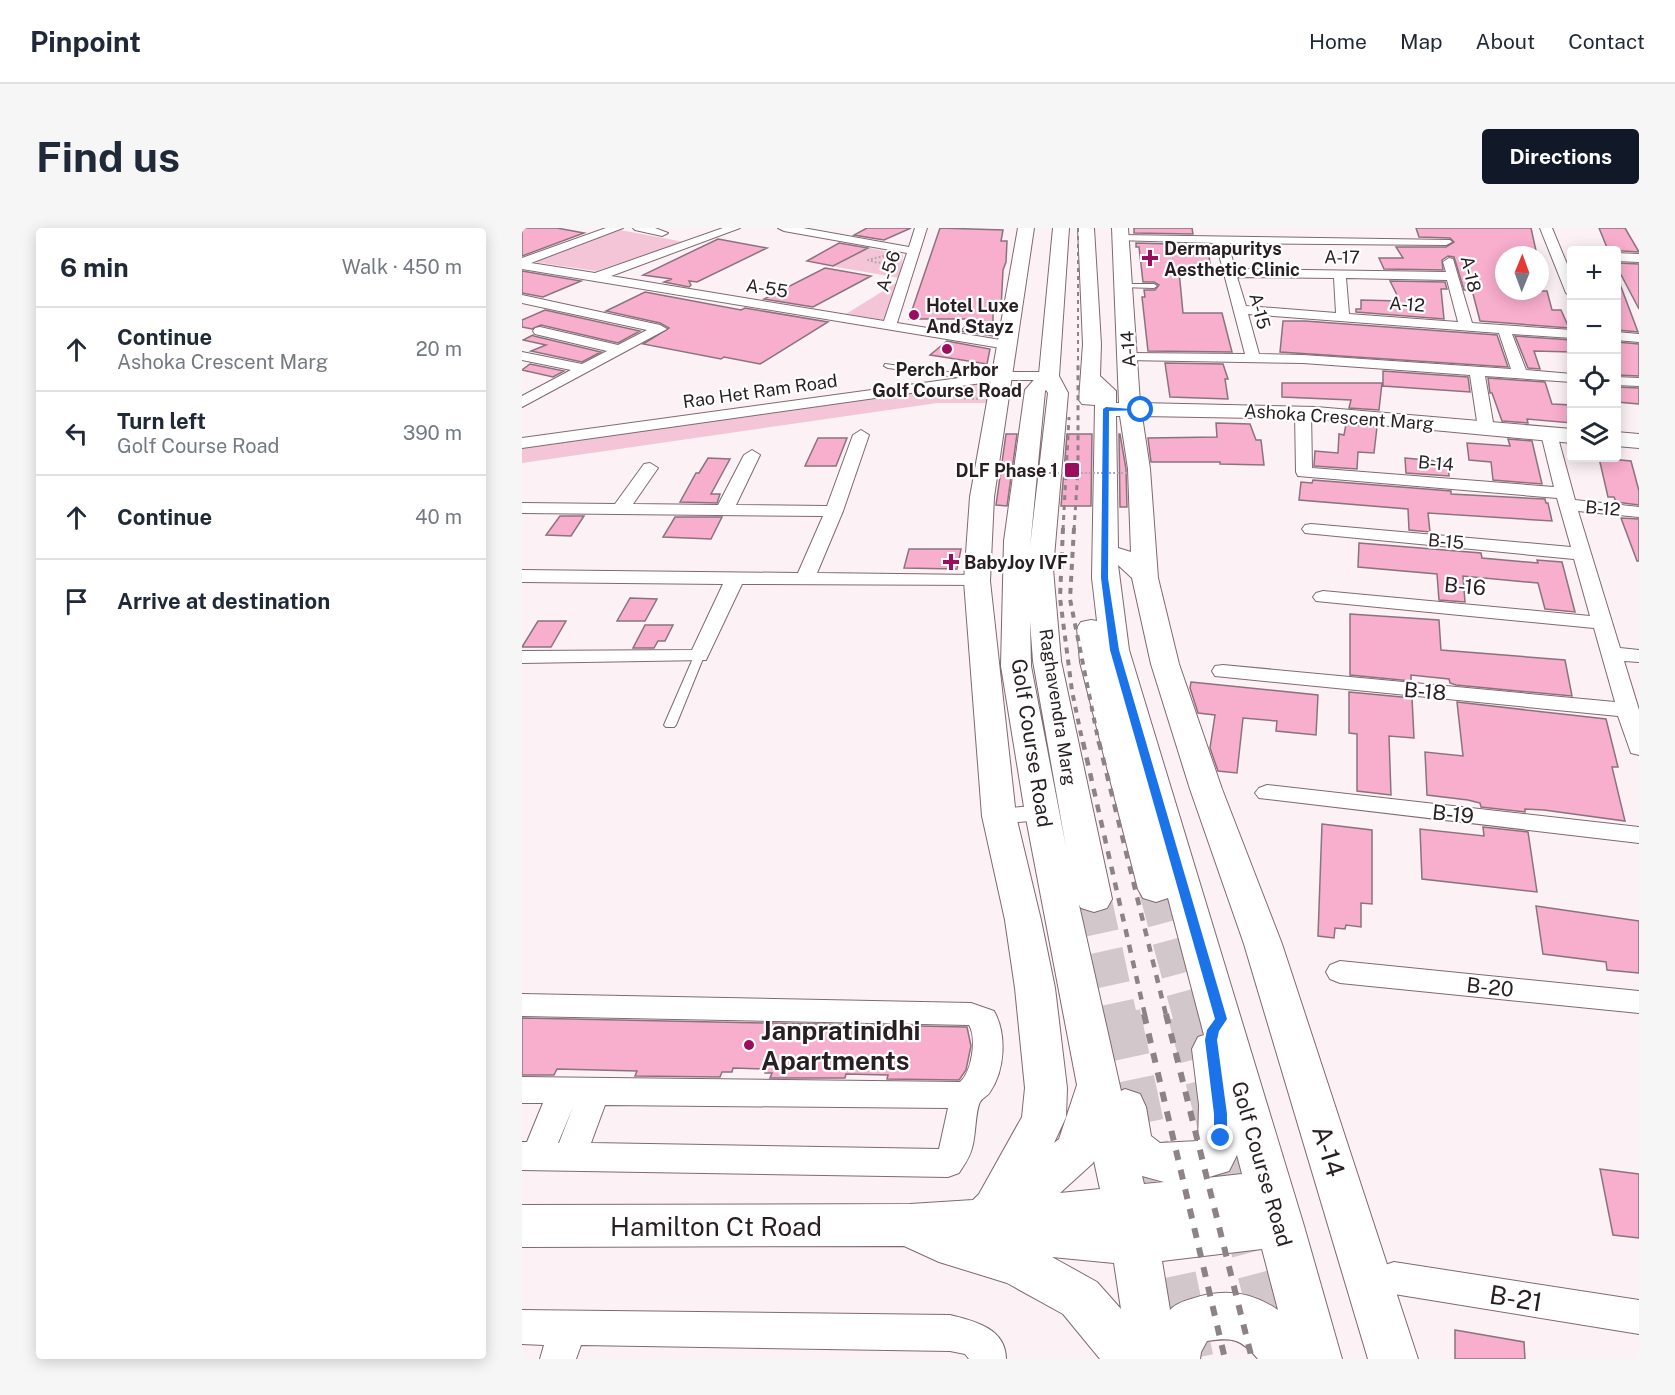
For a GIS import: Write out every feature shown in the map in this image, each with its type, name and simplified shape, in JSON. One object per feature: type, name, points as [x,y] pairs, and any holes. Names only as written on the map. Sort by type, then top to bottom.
[{"type":"street","points":[[522,263],[528,256],[617,228]]},
{"type":"street","points":[[639,228],[662,232]]},
{"type":"street","points":[[594,278],[734,228]]},
{"type":"street","points":[[784,228],[914,250]]},
{"type":"street","name":"A-56","points":[[889,326],[921,228]]},
{"type":"street","points":[[1086,228],[1096,277],[1108,397],[1088,413],[1088,587],[1094,662],[1156,889]]},
{"type":"street","points":[[1096,277],[1100,228]]},
{"type":"street","name":"A-18","points":[[1444,228],[1452,276],[1466,327]]},
{"type":"street","points":[[1546,228],[1567,279]]},
{"type":"street","points":[[994,1211],[1044,1117],[1046,1088],[1035,988],[999,816],[977,581],[982,497],[995,378],[1007,345],[1035,231],[1060,236]]},
{"type":"street","points":[[1120,233],[1221,239],[1446,242]]},
{"type":"street","name":"A-14","points":[[1120,233],[1122,286],[1130,357],[1108,397],[1139,469],[1145,578],[1165,664],[1206,789],[1263,944],[1393,1359]]},
{"type":"street","name":"Raghavendra Marg","points":[[1060,236],[1049,376],[1058,393],[1040,569],[1047,661],[1094,899]]},
{"type":"street","name":"A-15","points":[[1221,239],[1253,357]]},
{"type":"street","points":[[1558,254],[1567,255]]},
{"type":"street","points":[[1621,257],[1639,258]]},
{"type":"street","name":"A-55","points":[[522,263],[594,278],[1007,345]]},
{"type":"street","name":"A-17","points":[[1231,273],[1452,276]]},
{"type":"street","points":[[1340,276],[1343,318]]},
{"type":"street","points":[[522,299],[660,329],[522,402]]},
{"type":"street","name":"A-12","points":[[1241,310],[1567,334]]},
{"type":"street","points":[[578,312],[537,328],[620,350]]},
{"type":"street","points":[[1504,329],[1520,374]]},
{"type":"street","points":[[1621,336],[1639,338]]},
{"type":"street","points":[[522,356],[584,369]]},
{"type":"street","points":[[1130,357],[1253,357],[1567,378]]},
{"type":"street","points":[[1477,372],[1486,428]]},
{"type":"street","name":"Rao Het Ram Road","points":[[522,444],[995,378],[1049,376]]},
{"type":"street","name":"Golf Course Road","points":[[1049,376],[1035,390],[1019,511],[1015,584],[1016,666],[1042,813],[1098,1086],[1131,1225],[1154,1359]]},
{"type":"street","points":[[1621,381],[1639,382]]},
{"type":"street","points":[[522,387],[542,391]]},
{"type":"street","name":"Golf Course Road","points":[[1108,397],[1104,578],[1115,650],[1276,1208],[1317,1359]]},
{"type":"street","name":"Ashoka Crescent Marg","points":[[1108,397],[1567,436]]},
{"type":"street","name":"B-14","points":[[1303,412],[1304,472],[1566,499]]},
{"type":"street","points":[[522,426],[555,440]]},
{"type":"street","points":[[1549,434],[1639,748]]},
{"type":"street","points":[[806,578],[834,511],[861,435]]},
{"type":"street","points":[[1621,439],[1639,441]]},
{"type":"street","points":[[725,509],[752,455]]},
{"type":"street","points":[[621,508],[650,468]]},
{"type":"street","name":"B-12","points":[[1566,499],[1639,512]]},
{"type":"street","points":[[522,508],[834,511]]},
{"type":"street","name":"B-15","points":[[1311,529],[1582,554]]},
{"type":"street","points":[[1105,552],[1128,558],[1139,566],[1145,578]]},
{"type":"street","points":[[522,576],[977,581]]},
{"type":"street","points":[[522,657],[699,656],[736,577]]},
{"type":"street","name":"B-16","points":[[1323,597],[1603,623]]},
{"type":"street","points":[[1611,653],[1639,656]]},
{"type":"street","name":"B-18","points":[[1223,671],[1627,710]]},
{"type":"street","name":"B-19","points":[[1267,793],[1639,835]]},
{"type":"street","points":[[999,816],[1042,813]]},
{"type":"street","name":"B-20","points":[[1340,972],[1639,1002]]},
{"type":"street","points":[[522,1005],[971,1014],[984,1019],[988,1030],[984,1070],[980,1083],[966,1095],[956,1150],[948,1163],[530,1156]]},
{"type":"street","points":[[1088,1033],[1106,1047],[1116,1065],[1123,1091],[1130,1137],[1139,1153],[1153,1160],[1165,1162],[1196,1161],[1213,1157],[1221,1138],[1211,1040],[1213,1030],[1221,1019]]},
{"type":"street","points":[[910,1225],[994,1211],[1028,1193],[1077,1150],[1098,1086]]},
{"type":"street","points":[[522,1090],[966,1095]]},
{"type":"street","points":[[530,1156],[579,1091]]},
{"type":"street","points":[[570,1157],[579,1091]]},
{"type":"street","name":"Hamilton Ct Road","points":[[522,1226],[1131,1225],[1276,1208]]},
{"type":"street","points":[[910,1225],[939,1241],[1018,1264],[1080,1298],[1132,1359]]},
{"type":"street","name":"B-21","points":[[1394,1278],[1639,1317]]},
{"type":"street","points":[[1175,1359],[1176,1348],[1190,1323],[1217,1314],[1246,1318],[1261,1326],[1275,1338],[1289,1359]]},
{"type":"street","points":[[522,1327],[563,1343],[950,1334],[975,1339],[988,1353],[987,1359]]},
{"type":"lane","points":[[1122,286],[1154,286]]},
{"type":"lane","points":[[888,366],[995,378]]},
{"type":"lane","points":[[670,725],[699,656]]},
{"type":"path","points":[[997,472],[1128,473]]},
{"type":"shaded area","points":[[620,230],[684,242],[596,271],[534,262]]},
{"type":"shaded area","points":[[870,248],[903,255],[900,278],[831,266]]},
{"type":"shaded area","points":[[896,283],[884,320],[846,314]]},
{"type":"shaded area","points":[[998,379],[988,403],[937,403],[522,463],[522,447]]},
{"type":"building","points":[[522,228],[557,228],[584,233],[522,256]]},
{"type":"building","points":[[867,228],[911,228],[884,240],[854,235]]},
{"type":"building","points":[[940,228],[1003,230],[1001,241],[1007,241],[1006,262],[1003,270],[1001,309],[993,309],[993,336],[960,331],[975,319],[909,319]]},
{"type":"building","points":[[1134,228],[1192,228],[1193,234],[1134,233]]},
{"type":"building","points":[[1416,228],[1531,228],[1535,246],[1495,246],[1495,300],[1549,299],[1552,310],[1561,310],[1567,328],[1480,321],[1472,290],[1464,290],[1454,257],[1448,256],[1442,260],[1443,270],[1384,269],[1379,258],[1403,258],[1396,247],[1446,247],[1454,242],[1450,238],[1419,237]]},
{"type":"building","points":[[1599,228],[1625,228],[1639,252],[1621,251],[1621,246],[1606,246]]},
{"type":"building","points":[[718,239],[767,248],[697,282],[689,281],[691,285],[689,287],[664,282],[672,279],[643,275]]},
{"type":"building","points":[[839,243],[868,248],[833,266],[807,261]]},
{"type":"building","points":[[1136,243],[1205,245],[1208,248],[1211,272],[1179,271],[1183,313],[1222,313],[1232,352],[1148,351],[1142,297],[1145,297],[1144,290],[1155,290],[1159,285],[1154,282],[1143,282],[1139,247],[1136,247]]},
{"type":"building","points":[[1621,263],[1639,264],[1639,309],[1621,275]]},
{"type":"building","points":[[825,268],[871,276],[813,307],[764,299]]},
{"type":"building","points":[[522,271],[581,281],[543,297],[522,293]]},
{"type":"building","points":[[1390,281],[1445,282],[1447,289],[1441,289],[1444,319],[1356,312],[1356,309],[1361,309],[1361,300],[1400,301]]},
{"type":"building","points":[[1621,287],[1638,332],[1621,330]]},
{"type":"building","points":[[645,292],[741,310],[745,308],[828,322],[760,364],[724,357],[721,359],[643,344],[669,328],[660,323],[606,311]]},
{"type":"building","points":[[545,310],[640,331],[618,343],[541,325],[532,329],[522,327],[522,320]]},
{"type":"building","points":[[1283,321],[1497,335],[1508,367],[1280,352]]},
{"type":"building","points":[[533,335],[601,352],[582,362],[531,351],[546,345],[523,340]]},
{"type":"building","points":[[1515,336],[1567,340],[1567,352],[1534,351],[1540,369],[1528,368]]},
{"type":"building","points":[[947,341],[990,349],[987,364],[930,355]]},
{"type":"building","points":[[1621,342],[1639,344],[1639,376],[1621,375]]},
{"type":"building","points":[[1165,363],[1223,364],[1228,379],[1225,379],[1228,399],[1170,397]]},
{"type":"building","points":[[530,364],[564,371],[553,377],[522,370]]},
{"type":"building","points":[[1383,371],[1468,377],[1470,392],[1383,386]]},
{"type":"building","points":[[1488,378],[1545,382],[1552,404],[1567,405],[1567,423],[1527,419],[1528,423],[1502,421],[1492,393],[1490,393]]},
{"type":"building","points":[[1282,383],[1382,383],[1379,410],[1349,408],[1351,400],[1282,397]]},
{"type":"building","points":[[1621,387],[1639,388],[1639,404],[1621,402]]},
{"type":"building","points":[[1216,423],[1250,424],[1256,440],[1261,440],[1264,465],[1220,464],[1220,462],[1151,462],[1148,438],[1217,437]]},
{"type":"building","points":[[1346,424],[1377,427],[1374,453],[1358,452],[1357,469],[1314,466],[1315,451],[1338,453],[1339,434],[1344,435]]},
{"type":"building","points":[[1006,434],[1017,434],[1007,506],[996,505]]},
{"type":"building","points":[[1067,434],[1092,434],[1091,506],[1061,506]]},
{"type":"building","points":[[1119,434],[1126,469],[1127,507],[1120,507]]},
{"type":"building","points":[[818,438],[847,438],[836,466],[805,466]]},
{"type":"building","points":[[1508,439],[1532,441],[1542,484],[1493,480],[1491,462],[1469,460],[1467,443],[1510,446]]},
{"type":"building","points":[[708,458],[730,459],[711,494],[720,494],[717,503],[680,502],[696,473],[699,473]]},
{"type":"building","points":[[1405,458],[1448,462],[1449,476],[1406,473]]},
{"type":"building","points":[[1631,461],[1639,491],[1639,505],[1616,502],[1614,497],[1608,497],[1600,462]]},
{"type":"building","points":[[1313,480],[1451,491],[1451,494],[1545,499],[1552,521],[1428,513],[1430,532],[1409,530],[1408,509],[1299,500],[1301,482],[1312,483]]},
{"type":"building","points":[[560,516],[584,516],[571,536],[546,535]]},
{"type":"building","points":[[675,517],[722,517],[711,539],[663,537]]},
{"type":"building","points":[[1621,518],[1639,519],[1639,561],[1637,561]]},
{"type":"building","points":[[1359,543],[1481,553],[1482,558],[1538,563],[1537,560],[1562,562],[1575,612],[1545,609],[1538,583],[1463,576],[1465,602],[1439,600],[1437,574],[1358,567]]},
{"type":"building","points":[[909,549],[961,549],[957,569],[904,568]]},
{"type":"building","points":[[630,598],[657,599],[645,621],[617,621]]},
{"type":"building","points":[[1350,614],[1439,620],[1441,650],[1565,660],[1572,696],[1456,685],[1450,683],[1449,679],[1411,675],[1411,681],[1350,675]]},
{"type":"building","points":[[538,621],[566,621],[551,647],[522,647]]},
{"type":"building","points":[[645,625],[673,625],[665,641],[658,641],[654,648],[633,648]]},
{"type":"building","points":[[1191,682],[1318,695],[1316,735],[1276,731],[1277,721],[1243,718],[1237,773],[1218,771],[1210,748],[1215,715],[1198,713],[1190,688]]},
{"type":"building","points":[[1349,692],[1412,698],[1414,738],[1389,736],[1391,795],[1357,791],[1357,734],[1349,733]]},
{"type":"building","points":[[1457,702],[1606,719],[1618,767],[1612,767],[1625,821],[1544,810],[1525,809],[1525,812],[1481,807],[1480,803],[1468,800],[1427,795],[1425,752],[1463,756]]},
{"type":"building","points":[[1322,824],[1372,830],[1372,904],[1361,903],[1361,927],[1346,925],[1345,929],[1335,928],[1334,938],[1318,936]]},
{"type":"building","points":[[1483,827],[1528,832],[1537,892],[1422,879],[1420,829],[1484,836]]},
{"type":"building","points":[[1536,906],[1639,921],[1639,973],[1607,970],[1606,962],[1543,954]]},
{"type":"building","name":"Janpratinidhi Apartments","points":[[522,1018],[967,1027],[971,1046],[966,1070],[959,1080],[887,1079],[888,1075],[846,1074],[845,1078],[770,1078],[772,1073],[765,1073],[766,1069],[733,1068],[732,1072],[722,1072],[720,1077],[635,1076],[637,1071],[557,1069],[554,1075],[522,1075]]},
{"type":"building","points":[[1600,1169],[1639,1174],[1639,1238],[1613,1235]]},
{"type":"building","points":[[1455,1330],[1524,1342],[1525,1359],[1455,1359]]},
{"type":"tunnel","points":[[1156,889],[1190,1015]]},
{"type":"tunnel","points":[[1094,899],[1119,1015]]},
{"type":"tunnel","points":[[1118,1014],[1191,1359]]},
{"type":"tunnel","points":[[1190,1014],[1283,1359]]},
{"type":"railway","points":[[1074,530],[1078,469],[1078,228]]},
{"type":"railway","points":[[1063,530],[1069,417]]},
{"type":"railway","points":[[1063,528],[1060,598],[1072,691],[1083,744]]},
{"type":"railway","points":[[1074,528],[1070,599],[1099,744]]},
{"type":"railway","points":[[1083,742],[1145,1015]]},
{"type":"railway","points":[[1099,742],[1166,1015]]},
{"type":"railway","points":[[1144,1014],[1225,1359]]},
{"type":"railway","points":[[1166,1014],[1252,1359]]},
{"type":"place","name":"Dermapuritys Aesthetic Clinic","points":[[1150,258]]},
{"type":"place","name":"Hotel Luxe And Stayz","points":[[914,315]]},
{"type":"place","name":"Perch Arbor Golf Course Road","points":[[947,349]]},
{"type":"place","name":"DLF Phase 1","points":[[1072,470]]},
{"type":"place","name":"BabyJoy IVF","points":[[951,562]]},
{"type":"place","name":"Janpratinidhi Apartments","points":[[749,1045]]},
{"type":"route","points":[[1141,410],[1106,409],[1104,578],[1115,650],[1221,1019],[1213,1030],[1211,1040],[1221,1138]]}]
